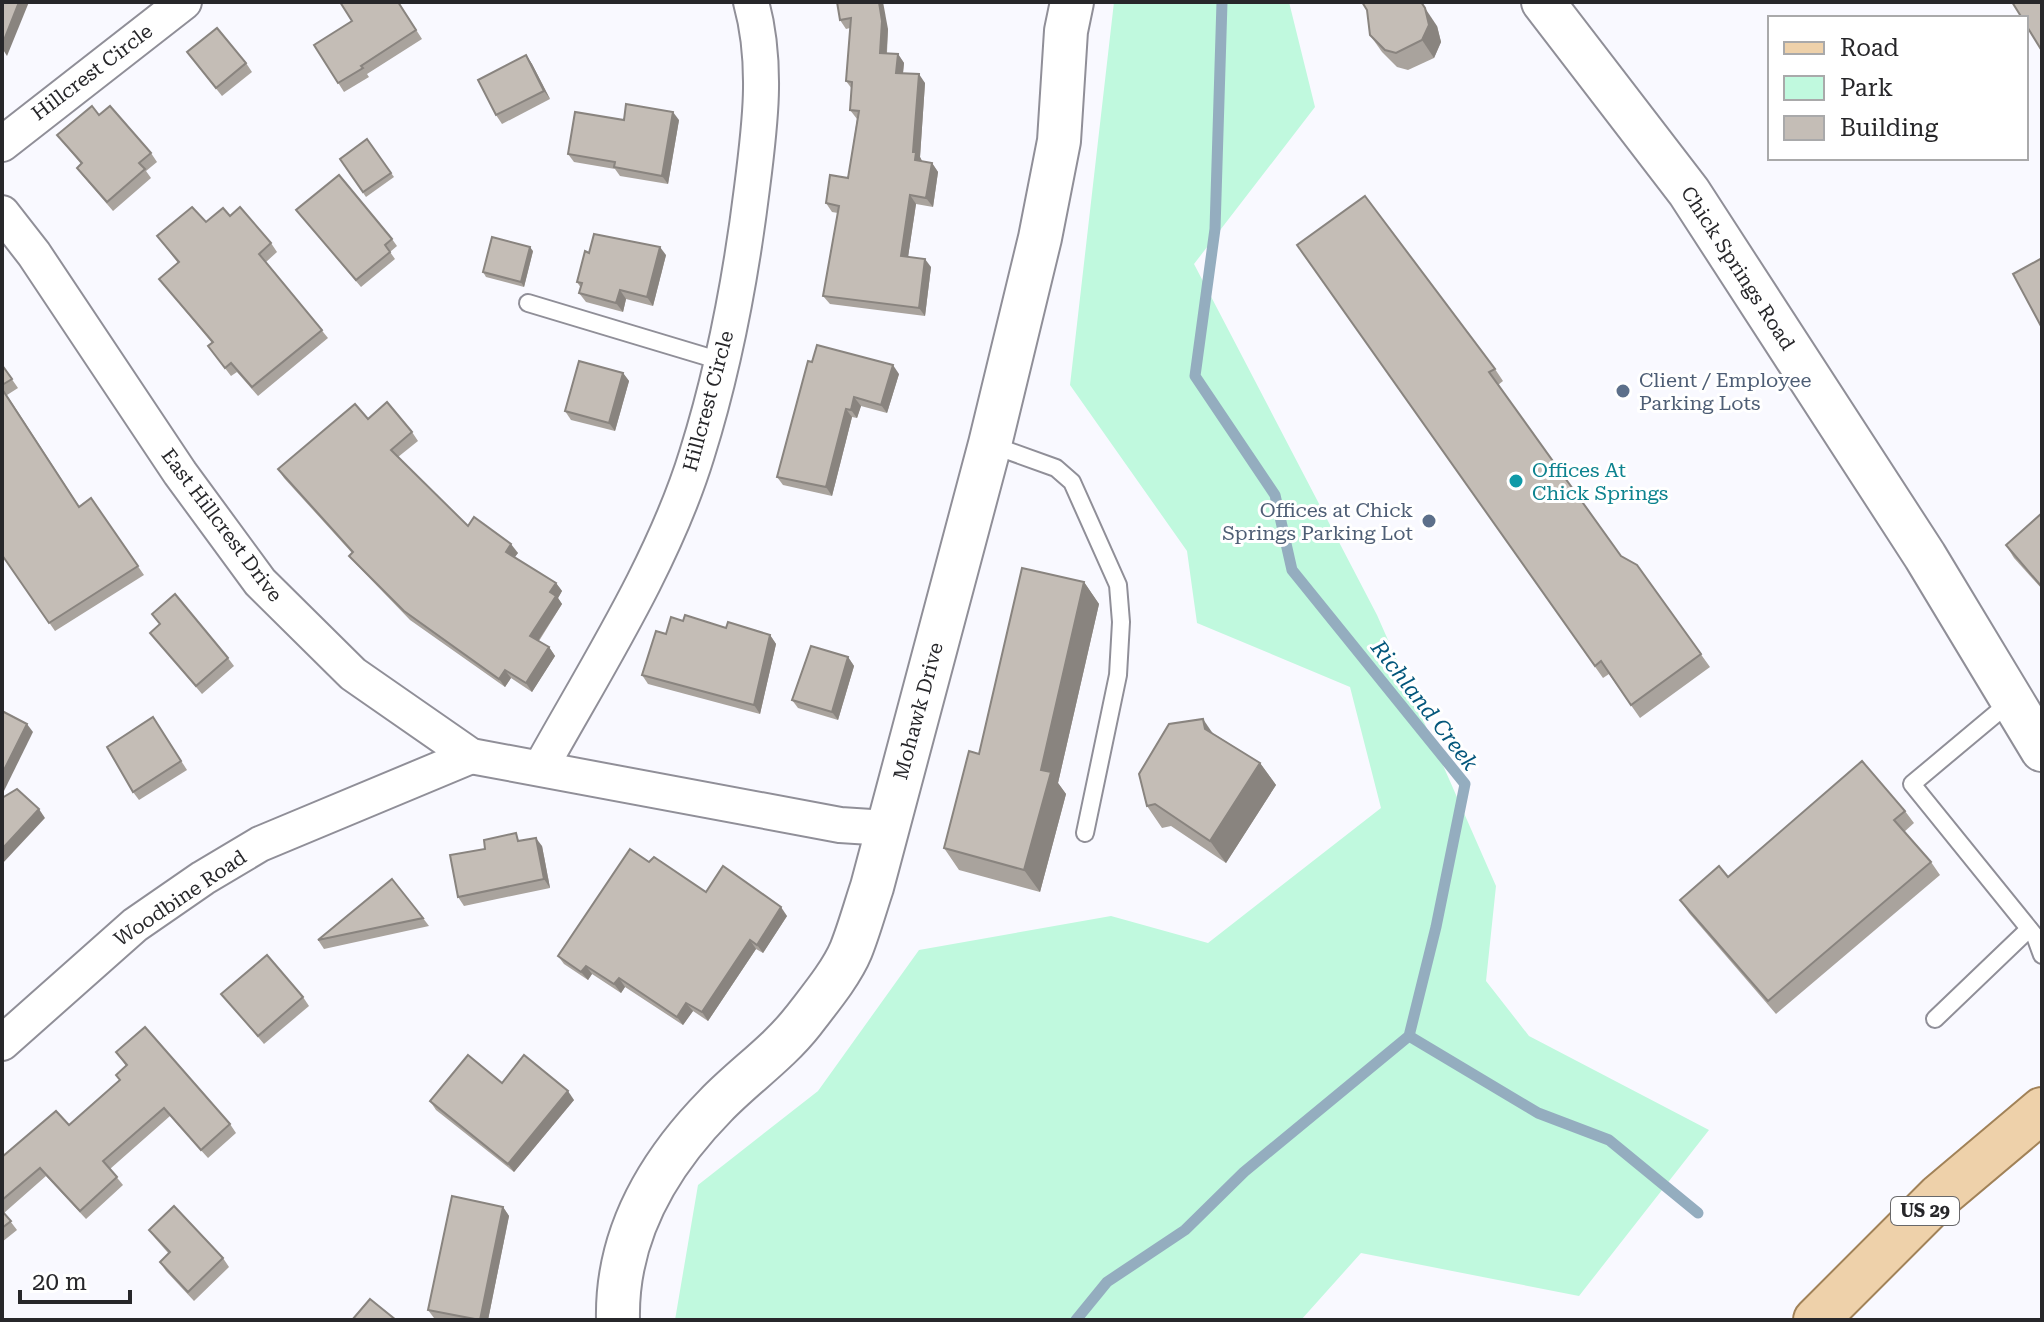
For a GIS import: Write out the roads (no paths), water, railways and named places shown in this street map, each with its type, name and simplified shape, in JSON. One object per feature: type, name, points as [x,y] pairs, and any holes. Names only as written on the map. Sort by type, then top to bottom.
[{"type":"main road","name":"US 29","points":[[1816,1320],[1940,1196],[2042,1110]]},
{"type":"street","name":"Hillcrest Circle","points":[[2,144],[184,2]]},
{"type":"street","name":"Hillcrest Circle","points":[[541,767],[666,535],[697,455],[721,361],[746,233],[760,121],[761,37],[751,2]]},
{"type":"street","name":"Chick Springs Road","points":[[1543,2],[1689,192],[1925,556],[2010,702],[2040,742]]},
{"type":"street","name":"Mohawk Drive","points":[[618,1320],[624,1262],[634,1223],[651,1185],[716,1104],[802,1022],[850,953],[887,828],[990,444],[1059,141],[1063,12]]},
{"type":"street","name":"East Hillcrest Drive","points":[[2,213],[34,254],[180,473],[260,582],[353,674],[471,756],[840,825],[887,828]]},
{"type":"street","name":"Woodbine Road","points":[[2,1043],[135,925],[203,878],[260,844],[471,756]]},
{"type":"lane","points":[[528,303],[721,361]]},
{"type":"lane","points":[[990,444],[1056,468],[1072,482],[1118,585],[1121,622],[1118,675],[1085,833]]},
{"type":"lane","points":[[2010,702],[1912,784],[2029,929],[2042,955]]},
{"type":"lane","points":[[1935,1019],[2029,929]]},
{"type":"waterway","name":"Richland Creek","points":[[1076,1320],[1107,1282],[1185,1230],[1244,1172],[1409,1036],[1436,927],[1465,784],[1292,570],[1275,495],[1195,376],[1215,229],[1222,2]]},
{"type":"waterway","points":[[1409,1036],[1538,1113],[1609,1140],[1698,1213]]},
{"type":"place","name":"Client / Employee Parking Lots","points":[[1623,391]]},
{"type":"place","name":"Offices At Chick Springs","points":[[1516,481]]},
{"type":"place","name":"Offices at Chick Springs Parking Lot","points":[[1429,521]]}]
